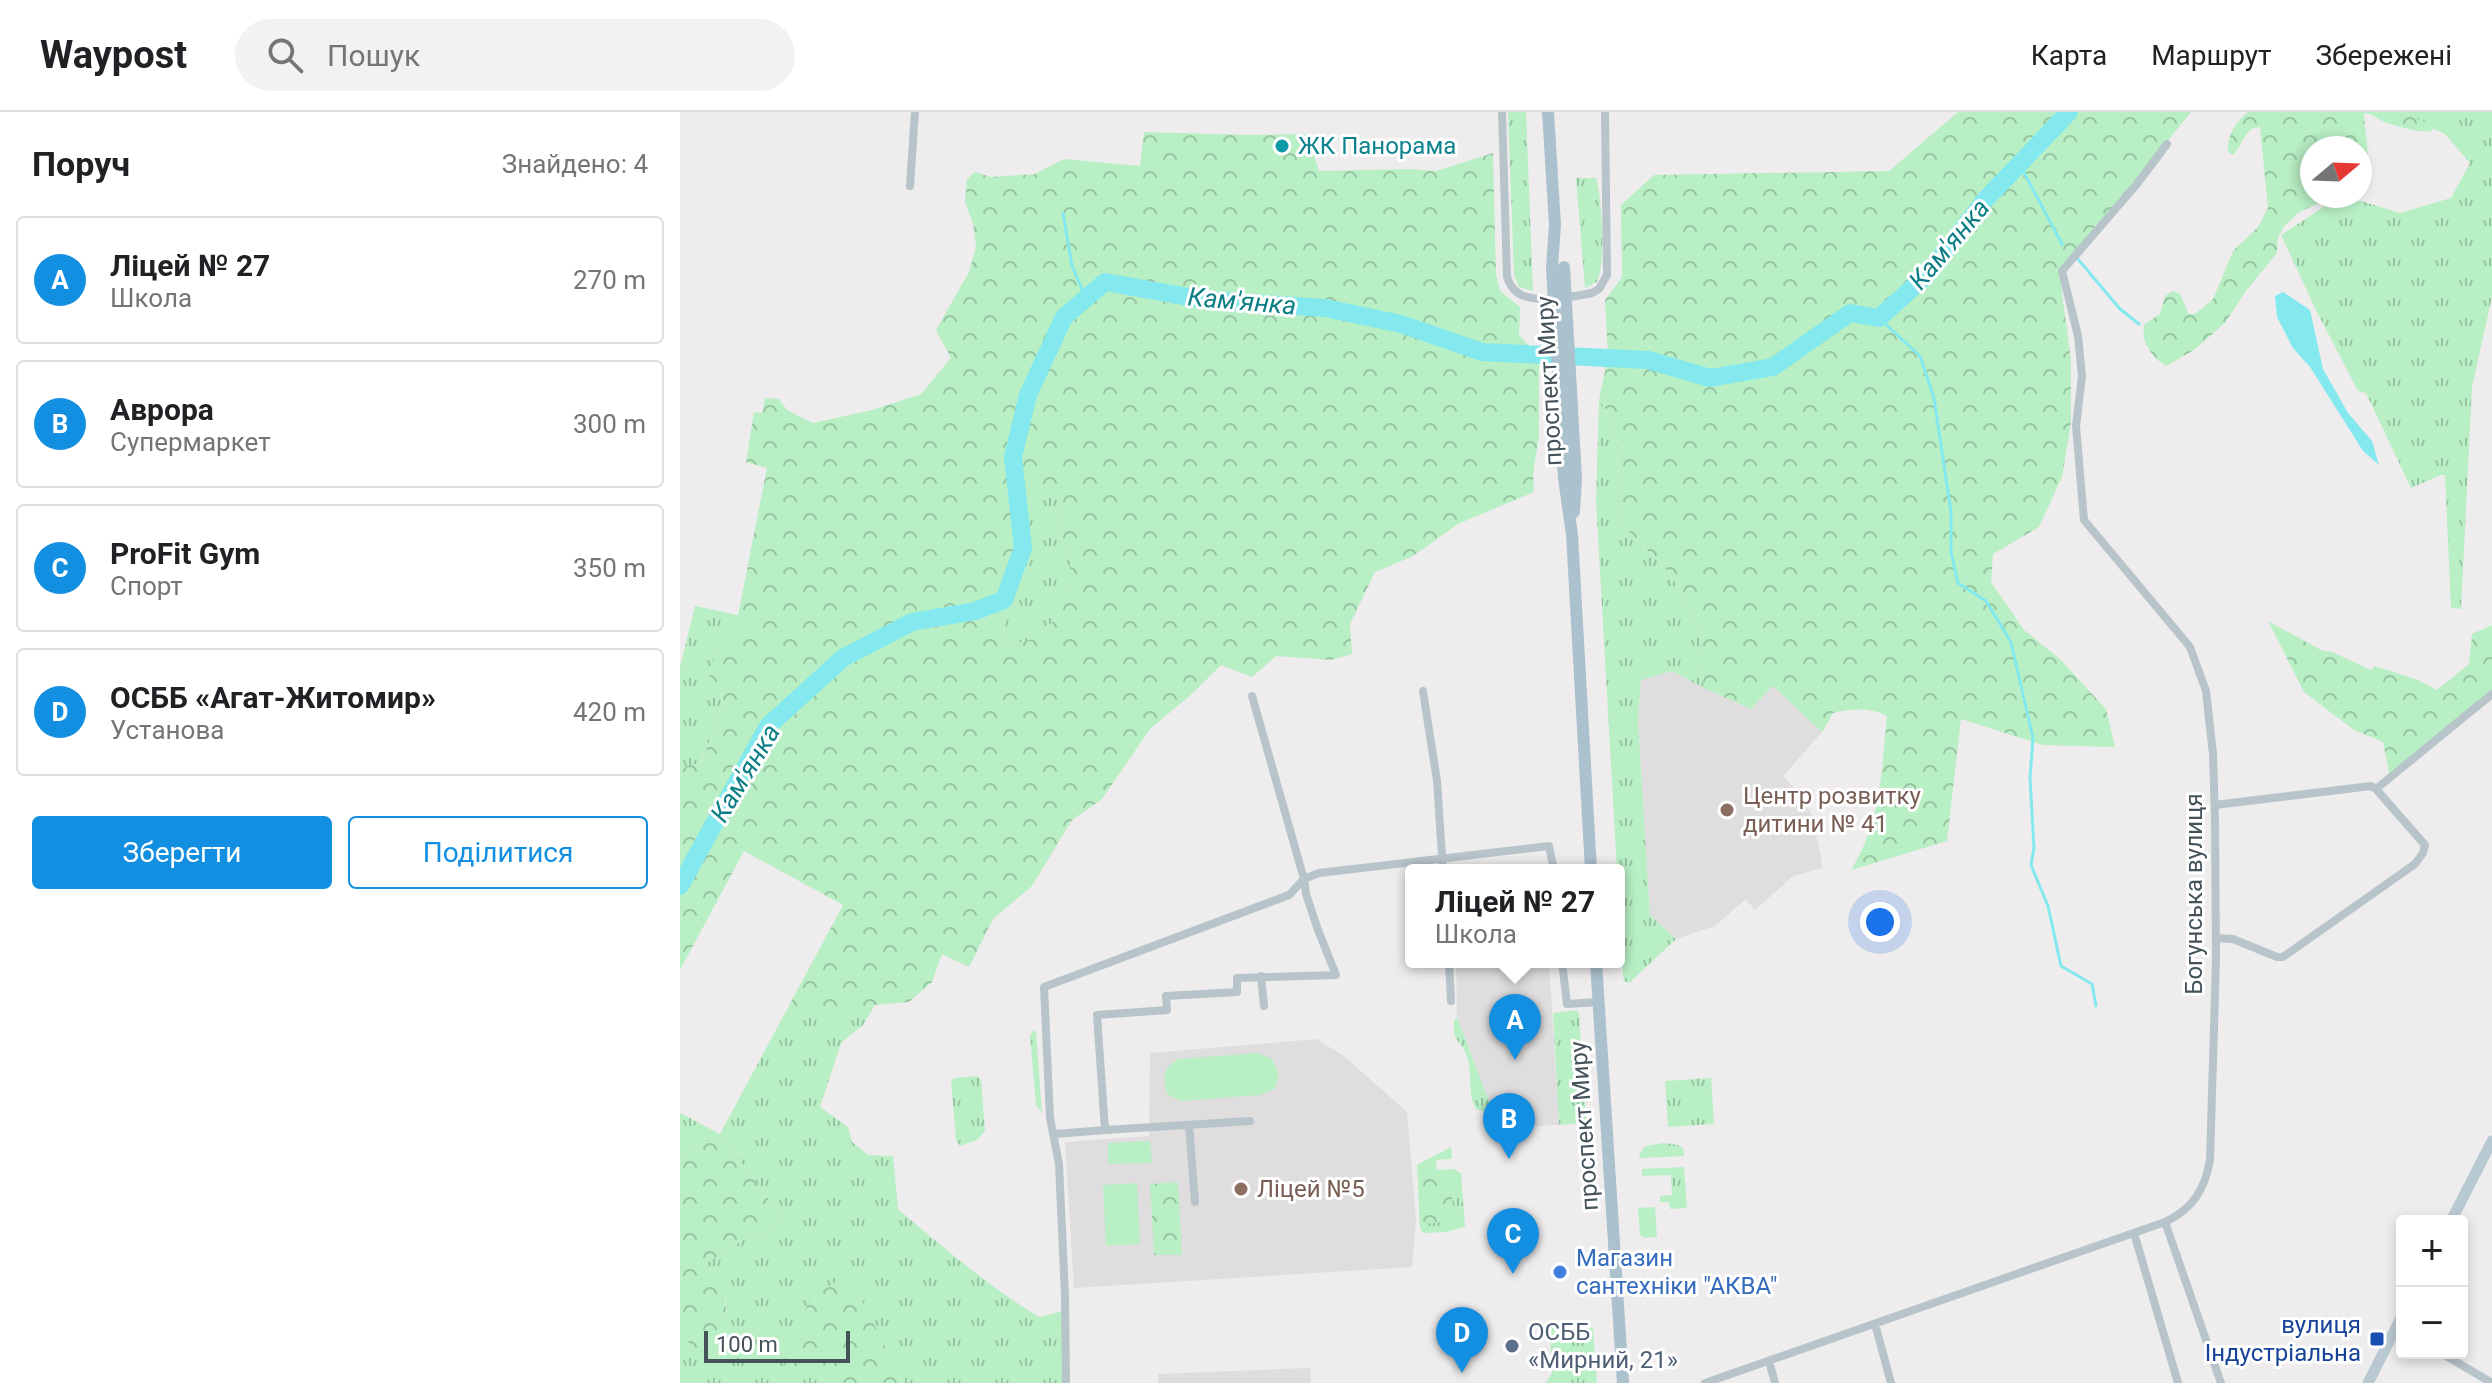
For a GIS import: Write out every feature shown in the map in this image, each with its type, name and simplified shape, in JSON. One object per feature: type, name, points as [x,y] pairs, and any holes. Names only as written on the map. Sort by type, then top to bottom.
[{"type":"main road","name":"проспект Миру","points":[[1548,112],[1591,864]]},
{"type":"main road","name":"проспект Миру","points":[[1596,968],[1623,1383]]},
{"type":"street","points":[[910,186],[915,112]]},
{"type":"street","points":[[1502,112],[1507,277],[1517,293],[1535,298],[1592,293],[1599,289],[1607,275],[1605,112]]},
{"type":"street","name":"Богунська вулиця","points":[[1705,1383],[2165,1222],[2190,1206],[2203,1186],[2210,1160],[2216,938],[2213,754],[2206,691],[2190,647],[2084,520],[2076,426],[2082,376],[2078,336],[2062,271],[2167,144]]},
{"type":"street","points":[[1423,691],[1437,781],[1442,864]]},
{"type":"street","points":[[2376,789],[2492,694]]},
{"type":"street","points":[[1105,1130],[1097,1015],[1167,1010],[1166,996],[1237,992],[1237,978],[1336,975],[1306,894],[1252,696]]},
{"type":"street","points":[[2215,805],[2371,786],[2425,845],[2415,864],[2283,957],[2233,939],[2216,938]]},
{"type":"street","points":[[1066,1383],[1059,1164],[1050,1118],[1044,987],[1289,895],[1304,879],[1319,873],[1549,846],[1553,864]]},
{"type":"street","points":[[1449,968],[1451,1001]]},
{"type":"street","points":[[1563,968],[1567,1004],[1599,1002]]},
{"type":"street","points":[[1261,976],[1264,1006]]},
{"type":"street","points":[[1055,1134],[1250,1121]]},
{"type":"street","points":[[1189,1125],[1195,1202]]},
{"type":"street","points":[[2454,1215],[2492,1141]]},
{"type":"street","points":[[2165,1222],[2221,1383]]},
{"type":"street","points":[[2134,1233],[2178,1383]]},
{"type":"street","points":[[1875,1324],[1891,1383]]},
{"type":"street","points":[[2368,1383],[2396,1335]]},
{"type":"street","points":[[2451,1359],[2492,1383]]},
{"type":"street","points":[[1769,1361],[1775,1383]]},
{"type":"shaded area","name":"Центр розвитку дитини № 41","points":[[1672,671],[1751,709],[1773,686],[1822,732],[1783,776],[1800,794],[1818,826],[1816,834],[1823,868],[1793,876],[1755,910],[1746,899],[1715,926],[1676,939],[1650,915],[1638,721],[1641,679]]},
{"type":"shaded area","points":[[1456,968],[1549,968],[1559,1125],[1491,1128],[1490,1104],[1457,1017]]},
{"type":"shaded area","name":"Ліцей №5","points":[[1316,1039],[1344,1056],[1407,1112],[1416,1219],[1412,1267],[1074,1288],[1065,1142],[1149,1136],[1150,1053]]},
{"type":"shaded area","points":[[1310,1368],[1311,1383],[1158,1383],[1158,1374]]},
{"type":"green space","points":[[1508,112],[1526,112],[1533,291],[1519,287],[1514,275]]},
{"type":"green space","points":[[1958,112],[2191,112],[2062,271],[2071,359],[2071,423],[2062,477],[2039,527],[1993,554],[1991,582],[2024,630],[2060,659],[2106,709],[2115,747],[2043,745],[1961,719],[1947,841],[1851,870],[1869,833],[1874,814],[1887,716],[1860,710],[1833,713],[1822,732],[1773,686],[1751,709],[1704,688],[1702,635],[1669,572],[1621,524],[1615,422],[1599,400],[1608,357],[1605,300],[1622,277],[1621,205],[1654,175],[1889,171]]},
{"type":"green space","points":[[2248,112],[2400,112],[2430,124],[2432,131],[2400,127],[2364,113],[2366,136],[2300,136],[2300,208],[2308,208],[2284,226],[2278,238],[2277,253],[2225,323],[2194,350],[2166,366],[2148,348],[2144,336],[2145,324],[2160,314],[2165,296],[2173,291],[2180,294],[2189,314],[2195,314],[2213,299],[2233,251],[2258,227],[2268,208],[2260,127],[2247,133],[2233,155],[2228,152],[2229,140],[2239,120]]},
{"type":"green space","points":[[2393,112],[2492,112],[2492,297],[2472,387],[2461,609],[2451,608],[2445,475],[2411,488],[2366,393],[2358,391],[2281,235],[2322,208],[2372,208],[2372,204],[2400,213],[2451,198],[2470,163],[2445,134]]},
{"type":"green space","points":[[1144,132],[1307,134],[1319,171],[1436,171],[1493,153],[1496,274],[1500,291],[1520,307],[1519,335],[1539,357],[1539,436],[1533,474],[1534,492],[1458,524],[1413,556],[1375,572],[1350,624],[1352,654],[1331,660],[1276,656],[1252,677],[1221,665],[1150,729],[1102,799],[1072,820],[1032,886],[993,919],[969,967],[942,954],[932,982],[909,1002],[785,1013],[843,905],[744,851],[680,970],[680,769],[701,762],[717,725],[723,693],[708,683],[715,654],[742,625],[738,615],[767,468],[746,462],[754,412],[762,413],[765,398],[779,399],[787,410],[813,423],[872,410],[921,394],[951,358],[936,330],[969,272],[976,247],[973,224],[965,202],[967,179],[975,172],[991,177],[1035,174],[1064,159],[1140,166]],"holes":[[[1052,492],[1062,508],[1058,533],[1070,562],[1070,583],[1065,604],[1034,639],[1006,645],[1004,600],[1023,548],[1017,494]]]},
{"type":"green space","points":[[1576,178],[1596,178],[1601,215],[1600,273],[1597,282],[1585,288]]},
{"type":"green space","points":[[1599,400],[1615,422],[1621,524],[1669,572],[1702,635],[1704,688],[1672,671],[1641,680],[1638,721],[1650,915],[1676,939],[1629,983],[1624,981],[1623,976],[1625,864],[1617,864],[1596,501]]},
{"type":"green space","points":[[1052,491],[1062,508],[1058,533],[1070,562],[1066,604],[1034,640],[1006,645],[1004,600],[1023,548],[1017,494]]},
{"type":"green space","points":[[695,606],[738,615],[743,625],[715,654],[723,692],[717,725],[700,763],[680,769],[680,667]]},
{"type":"green space","points":[[2268,621],[2321,650],[2371,670],[2375,666],[2418,680],[2437,690],[2469,664],[2472,634],[2492,625],[2492,694],[2390,778],[2383,742],[2354,730],[2304,692]]},
{"type":"green space","points":[[876,1003],[863,1025],[841,1043],[820,1107],[848,1127],[852,1142],[868,1155],[893,1156],[898,1209],[932,1238],[1039,1317],[1064,1311],[1066,1383],[680,1383],[680,1329],[727,1320],[726,1300],[704,1265],[747,1237],[767,1234],[782,1217],[720,1135],[680,1155],[680,1113],[720,1134],[785,1013]]},
{"type":"green space","points":[[1577,1010],[1586,1119],[1581,1123],[1559,1125],[1553,1013]]},
{"type":"green space","points":[[1457,1017],[1490,1104],[1491,1128],[1486,1127],[1485,1112],[1476,1109],[1473,1103],[1469,1063],[1454,1034]]},
{"type":"green space","points":[[1034,1030],[1042,1113],[1036,1105],[1030,1035]]},
{"type":"green space","points":[[1257,1053],[1272,1059],[1279,1074],[1275,1089],[1260,1095],[1181,1101],[1168,1095],[1165,1074],[1178,1059]]},
{"type":"green space","points":[[977,1076],[981,1080],[985,1131],[977,1140],[960,1146],[956,1140],[951,1081]]},
{"type":"green space","points":[[1711,1078],[1714,1124],[1668,1127],[1665,1081]]},
{"type":"green space","points":[[720,1135],[782,1217],[767,1234],[747,1237],[704,1265],[722,1289],[727,1320],[744,1336],[732,1351],[707,1358],[691,1349],[684,1329],[680,1329],[680,1155]]},
{"type":"green space","points":[[1150,1141],[1152,1163],[1108,1164],[1108,1143]]},
{"type":"green space","points":[[1664,1143],[1683,1148],[1684,1156],[1640,1158],[1645,1146]]},
{"type":"green space","points":[[1451,1147],[1452,1159],[1436,1160],[1437,1170],[1453,1169],[1461,1173],[1465,1227],[1423,1233],[1420,1228],[1417,1165]]},
{"type":"green space","points":[[1684,1167],[1687,1208],[1670,1209],[1669,1202],[1660,1202],[1660,1196],[1672,1195],[1671,1175],[1642,1176],[1642,1169]]},
{"type":"green space","points":[[1450,1174],[1454,1221],[1423,1224],[1421,1179]]},
{"type":"green space","points":[[1178,1182],[1182,1255],[1154,1255],[1150,1184]]},
{"type":"green space","points":[[1137,1183],[1140,1244],[1106,1246],[1103,1185]]},
{"type":"green space","points":[[1655,1207],[1657,1237],[1644,1238],[1640,1235],[1638,1208]]},
{"type":"green space","points":[[848,1274],[904,1383],[831,1383],[813,1364],[801,1383],[777,1383],[810,1298]]},
{"type":"green space","points":[[1586,1325],[1593,1329],[1597,1383],[1546,1383],[1552,1373],[1550,1338],[1543,1327]]},
{"type":"water","points":[[2283,292],[2310,310],[2323,369],[2348,413],[2372,441],[2379,465],[2363,451],[2310,367],[2293,348],[2277,317],[2275,296]]},
{"type":"waterway","name":"Кам'янка","points":[[680,886],[768,726],[843,658],[912,622],[975,611],[1004,600],[1023,548],[1013,457],[1028,395],[1064,317],[1105,282],[1205,300],[1325,308],[1401,324],[1482,352],[1648,360],[1710,378],[1773,367],[1850,313],[1879,318],[1929,273],[1985,200],[2069,112]]},
{"type":"waterway","points":[[2020,165],[2062,244]]},
{"type":"waterway","points":[[1063,213],[1072,266],[1086,298]]},
{"type":"waterway","points":[[2077,258],[2120,309],[2139,324]]},
{"type":"waterway","points":[[1879,318],[1920,356],[1934,398],[1951,512],[1951,552],[1958,583],[1986,601],[2011,642],[2033,738],[2030,778],[2034,848],[2031,865],[2048,906],[2061,966],[2092,984],[2096,1006]]},
{"type":"place","name":"ЖК Панорама","points":[[1282,146]]},
{"type":"place","name":"Центр розвитку дитини № 41","points":[[1727,810]]},
{"type":"place","name":"Ліцей № 27","points":[[1515,1060]]},
{"type":"place","name":"Аврора","points":[[1509,1159]]},
{"type":"place","name":"Ліцей №5","points":[[1241,1189]]},
{"type":"place","name":"Магазин сантехніки \"АКВА\"","points":[[1560,1272]]},
{"type":"place","name":"ProFit Gym","points":[[1513,1274]]},
{"type":"place","name":"вулиця Індустріальна","points":[[2377,1339]]},
{"type":"place","name":"ОСББ «Мирний, 21»","points":[[1512,1346]]},
{"type":"place","name":"ОСББ «Агат-Житомир»","points":[[1462,1373]]}]
